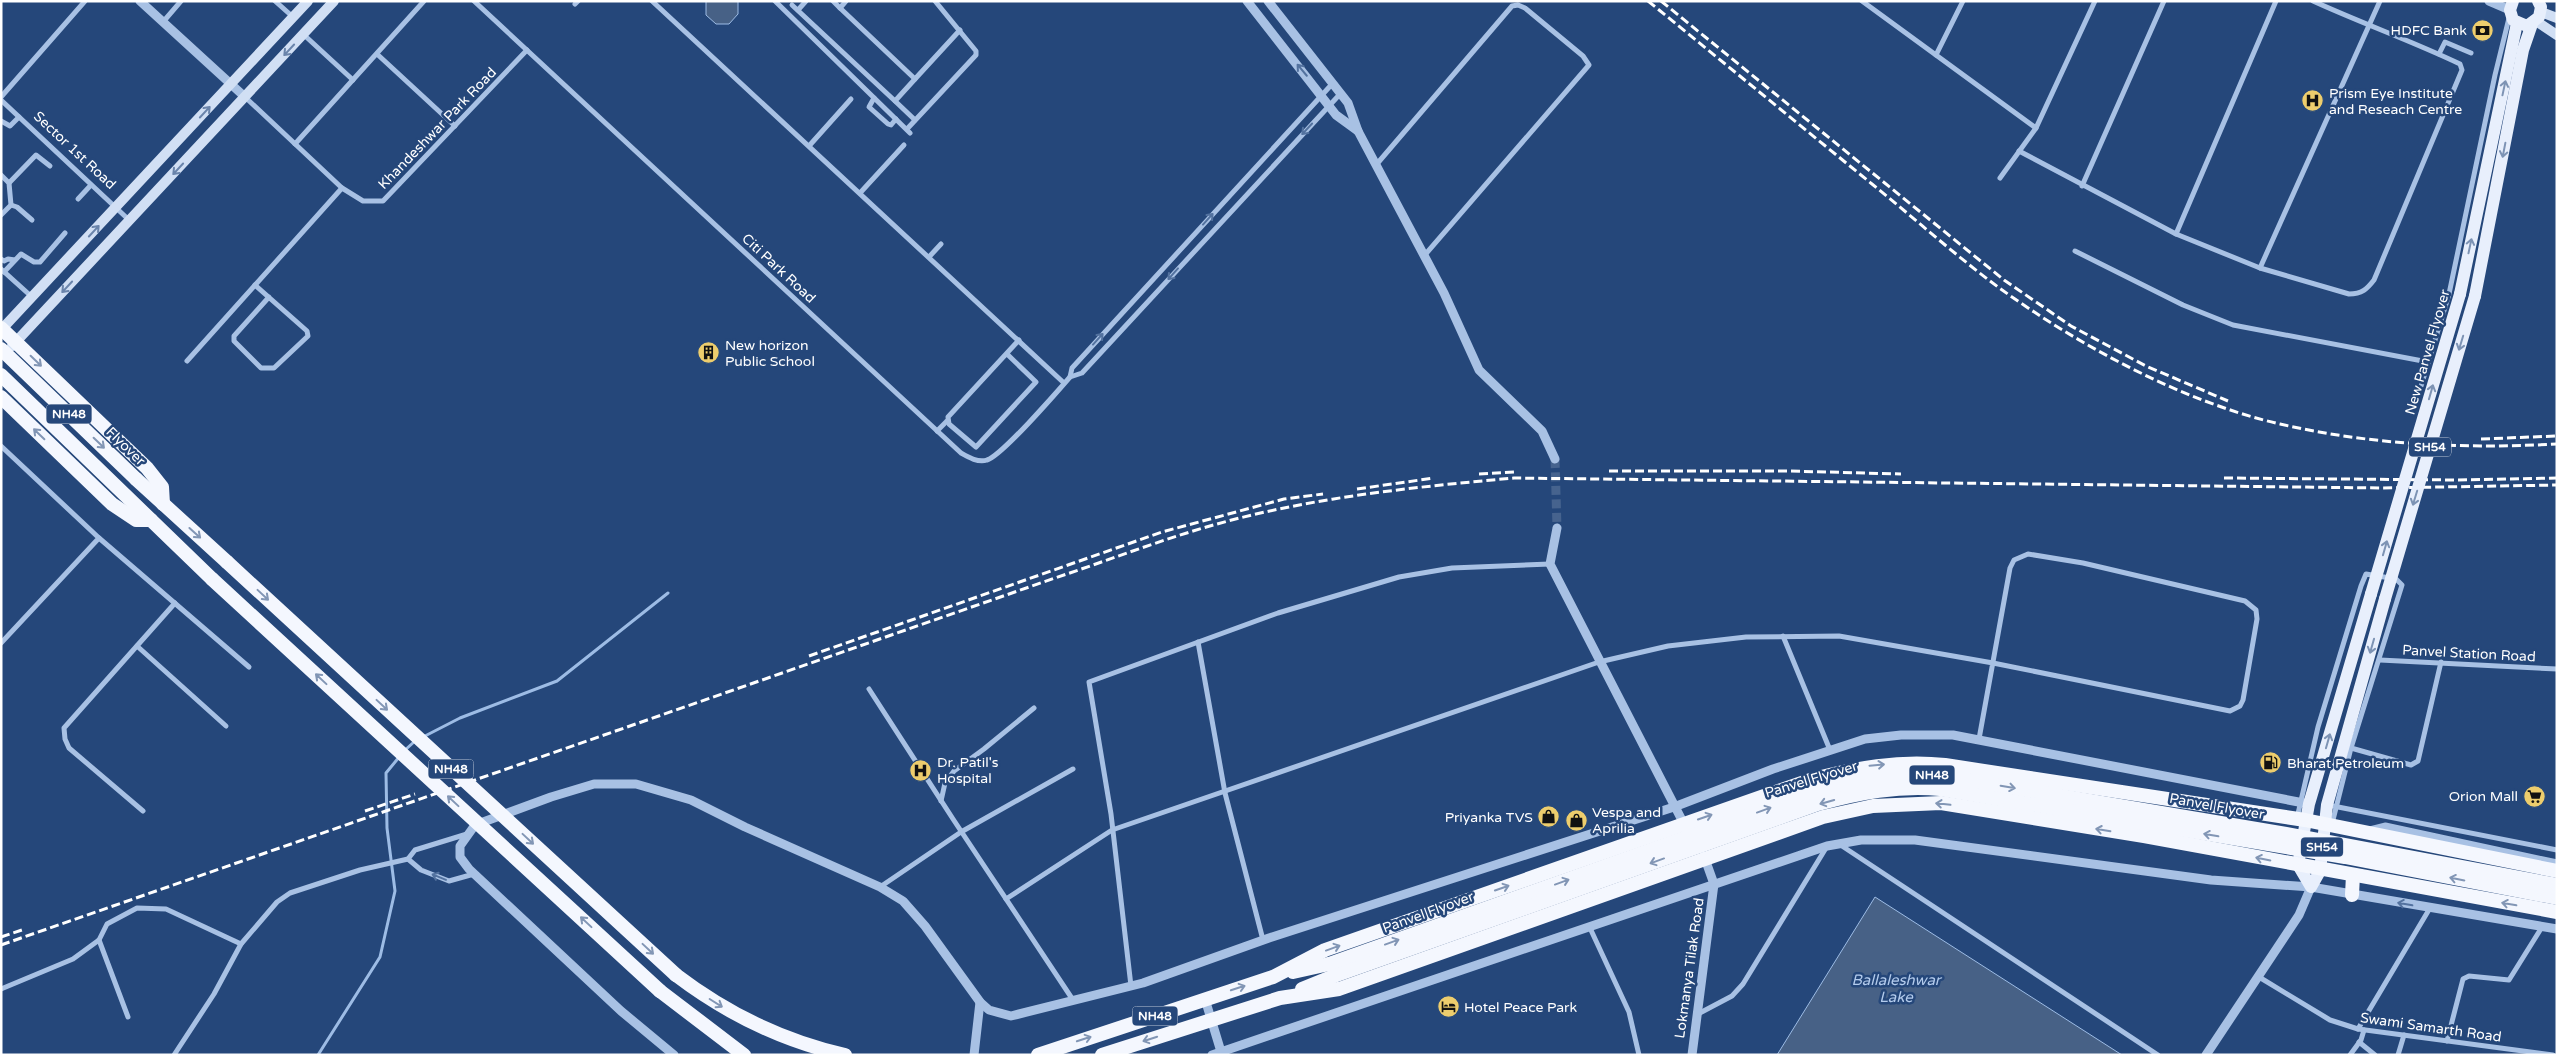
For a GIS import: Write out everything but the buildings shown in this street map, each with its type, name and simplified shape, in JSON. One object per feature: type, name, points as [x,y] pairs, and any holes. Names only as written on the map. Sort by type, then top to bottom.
[{"type":"highway","points":[[2,329],[147,468],[162,487],[163,504]]},
{"type":"highway","name":"Flyover","points":[[1,349],[163,504]]},
{"type":"highway","name":"NH48","points":[[1,375],[212,578],[660,991],[744,1055]]},
{"type":"highway","points":[[1,397],[112,504],[136,520],[151,520]]},
{"type":"highway","name":"NH48","points":[[163,504],[676,975],[718,1006],[744,1019],[779,1034],[845,1055]]},
{"type":"highway","points":[[1273,977],[1325,950],[1839,772],[1868,766],[1920,762],[2301,819],[2557,870]]},
{"type":"highway","name":"Panvel Flyover","points":[[1280,998],[1332,970],[1814,792],[1868,778],[1919,774],[1962,780],[2330,842],[2557,885]]},
{"type":"highway","name":"Panvel Flyover","points":[[1273,977],[1332,970],[1818,804],[1870,791],[1919,787],[2283,847],[2557,898]]},
{"type":"highway","points":[[1280,998],[1339,988],[1846,811],[1873,806],[1918,802],[1941,803],[2134,835],[2557,912]]},
{"type":"highway","points":[[2352,895],[2353,876]]},
{"type":"highway","name":"NH48","points":[[1038,1055],[1273,977]]},
{"type":"highway","name":"NH48","points":[[1102,1055],[1280,998]]},
{"type":"main road","points":[[2,329],[308,1]]},
{"type":"main road","points":[[1,358],[334,1]]},
{"type":"main road","points":[[2513,13],[2522,26],[2537,15],[2557,18]]},
{"type":"main road","name":"SH54","points":[[2311,888],[2320,870],[2331,806],[2385,599],[2475,296],[2518,49],[2513,13]]},
{"type":"main road","points":[[2537,15],[2557,35]]},
{"type":"main road","name":"SH54","points":[[2518,49],[2537,15]]},
{"type":"main road","name":"New Panvel Flyover","points":[[2305,804],[2371,594],[2460,294],[2518,49]]},
{"type":"main road","name":"SH54","points":[[2305,804],[2301,819],[2298,866],[2311,888]]},
{"type":"street","name":"Sector 1st Road","points":[[85,1],[1,99],[130,220]]},
{"type":"street","points":[[140,1],[245,97]]},
{"type":"street","points":[[163,22],[182,1]]},
{"type":"street","points":[[275,1],[293,17]]},
{"type":"street","points":[[295,144],[424,1]]},
{"type":"street","name":"Citi Park Road","points":[[474,1],[961,453],[975,460],[987,460],[1004,447],[1070,377]]},
{"type":"street","points":[[652,1],[1019,340],[1064,384]]},
{"type":"street","points":[[775,1],[908,131],[915,120],[976,55],[976,51],[935,1]]},
{"type":"street","points":[[798,10],[806,1]]},
{"type":"street","points":[[833,1],[914,79]]},
{"type":"street","points":[[840,8],[846,1]]},
{"type":"street","points":[[1247,1],[1322,94],[1336,115],[1358,131]]},
{"type":"street","points":[[1268,1],[1348,103],[1358,131],[1429,269],[1440,286],[1479,370],[1490,383],[1542,431],[1556,459]]},
{"type":"street","points":[[1862,1],[2036,128]]},
{"type":"street","points":[[1936,55],[1963,1]]},
{"type":"street","points":[[2000,178],[2036,128],[2095,1]]},
{"type":"street","points":[[2082,186],[2164,1]]},
{"type":"street","points":[[2176,234],[2276,1]]},
{"type":"street","points":[[2020,152],[2176,234],[2260,268],[2349,294],[2359,294],[2367,289],[2374,280],[2462,70],[2460,64],[2439,54],[2369,27],[2313,1]]},
{"type":"street","points":[[2260,268],[2380,1]]},
{"type":"street","points":[[2421,386],[2449,294],[2502,42],[2513,13],[2489,1]]},
{"type":"street","points":[[786,12],[794,3],[798,10],[915,120]]},
{"type":"street","points":[[1376,164],[1512,6],[1518,5],[1525,8],[1583,56],[1589,65],[1423,257]]},
{"type":"street","points":[[895,101],[960,30]]},
{"type":"street","points":[[303,34],[353,80]]},
{"type":"street","points":[[2439,54],[2445,42],[2471,53]]},
{"type":"street","name":"Khandeshwar Park Road","points":[[245,97],[342,188],[363,201],[383,201],[527,50]]},
{"type":"street","points":[[376,54],[455,126]]},
{"type":"street","points":[[1070,377],[1072,368],[1333,83]]},
{"type":"street","points":[[1070,377],[1082,373],[1340,93]]},
{"type":"street","points":[[874,98],[869,107],[888,124],[891,125],[896,119]]},
{"type":"street","points":[[810,146],[851,99]]},
{"type":"street","points":[[1,121],[10,126],[19,117]]},
{"type":"street","points":[[860,193],[904,145]]},
{"type":"street","points":[[9,182],[36,155],[50,166]]},
{"type":"street","points":[[1,175],[9,182],[11,205],[1,215]]},
{"type":"street","points":[[78,198],[91,185]]},
{"type":"street","points":[[187,361],[342,188]]},
{"type":"street","points":[[11,205],[17,206],[32,220]]},
{"type":"street","points":[[32,298],[3,270],[21,254],[34,262],[40,262],[65,233]]},
{"type":"street","points":[[929,257],[941,244]]},
{"type":"street","points":[[1178,251],[1187,258]]},
{"type":"street","points":[[2075,251],[2183,305],[2233,325],[2428,362]]},
{"type":"street","points":[[1,258],[4,261],[8,259],[15,260]]},
{"type":"street","points":[[255,286],[269,298],[307,331],[308,336],[274,368],[261,368],[234,341],[234,336],[269,298]]},
{"type":"street","points":[[937,431],[1019,340]]},
{"type":"street","points":[[948,420],[976,446],[1034,385],[1035,379],[1007,354]]},
{"type":"street","points":[[1,446],[99,538],[250,667]]},
{"type":"street","points":[[1557,528],[1550,564],[1674,807],[1705,859],[1714,884]]},
{"type":"street","points":[[1,642],[99,538]]},
{"type":"street","points":[[1006,899],[1112,830],[1225,793],[1599,662],[1668,646],[1746,637],[1839,636],[1993,663],[2172,700],[2235,710],[2243,700],[2257,618],[2256,610],[2245,601],[2083,563],[2028,554],[2014,560],[2010,568],[1993,663],[1979,739]]},
{"type":"street","points":[[1131,986],[1112,830],[1089,682],[1278,613],[1399,577],[1452,568],[1550,564]]},
{"type":"street","points":[[674,1055],[583,977],[474,874],[460,857],[460,846],[475,825],[551,796],[594,784],[636,784],[691,800],[745,828],[880,887],[903,901],[925,926],[980,1002],[989,1010],[1011,1016],[1131,986],[1263,940],[1674,807],[1865,739],[1901,734],[1953,735],[2305,804],[2318,727],[2366,574],[2396,579],[2402,585],[2380,660],[2331,806],[2557,850]]},
{"type":"street","points":[[143,811],[69,748],[65,739],[64,728],[175,603]]},
{"type":"street","points":[[1783,636],[1830,750]]},
{"type":"street","points":[[1198,642],[1225,793],[1263,940]]},
{"type":"street","points":[[137,646],[226,726]]},
{"type":"street","name":"Panvel Station Road","points":[[2380,660],[2557,669]]},
{"type":"street","points":[[2351,748],[2411,765],[2418,761],[2441,662]]},
{"type":"street","points":[[869,689],[961,832],[1073,1000]]},
{"type":"street","points":[[941,801],[945,783],[954,770],[984,749],[1034,708]]},
{"type":"street","points":[[880,887],[961,832],[1073,769]]},
{"type":"street","points":[[2363,832],[2385,827],[2557,864]]},
{"type":"street","points":[[174,1055],[214,994],[241,944],[277,902],[290,894],[360,870],[406,859],[415,850],[467,834]]},
{"type":"street","points":[[1205,1000],[1218,1054],[1827,846],[1861,840],[1906,839],[2210,880],[2311,888],[2557,929]]},
{"type":"street","points":[[1839,844],[2158,1055]]},
{"type":"street","points":[[1695,1015],[1732,996],[1743,984],[1827,846]]},
{"type":"street","points":[[406,859],[421,870],[449,881],[474,874]]},
{"type":"street","name":"Lokmanya Tilak Road","points":[[1692,1055],[1695,1015],[1714,884]]},
{"type":"street","points":[[2206,1055],[2298,915],[2311,888]]},
{"type":"street","points":[[1,989],[73,959],[99,940],[106,924],[137,908],[166,910],[241,944]]},
{"type":"street","points":[[2358,1029],[2430,908]]},
{"type":"street","points":[[2446,1041],[2463,979],[2469,976],[2509,980],[2542,927]]},
{"type":"street","points":[[1590,928],[1630,1012],[1639,1055]]},
{"type":"street","points":[[99,940],[128,1017]]},
{"type":"street","name":"Swami Samarth Road","points":[[2259,977],[2330,1020],[2358,1029],[2553,1055]]},
{"type":"street","points":[[974,1055],[980,1002]]},
{"type":"street","points":[[2350,1055],[2359,1042],[2364,1030]]},
{"type":"street","points":[[2398,1055],[2404,1035]]},
{"type":"street","points":[[2359,1042],[2375,1055]]},
{"type":"water","points":[[706,1],[738,1],[738,14],[729,24],[716,24],[706,15]]},
{"type":"water","name":"Ballaleshwar Lake","points":[[1875,897],[2122,1055],[1777,1055]]},
{"type":"waterway","points":[[423,737],[460,718],[557,681],[668,593]]},
{"type":"waterway","points":[[404,751],[415,741]]},
{"type":"waterway","points":[[318,1055],[380,957],[395,891],[387,828],[386,773],[400,756]]},
{"type":"tunnel","points":[[1555,459],[1557,528]]},
{"type":"railway","points":[[1648,1],[1998,287],[2062,330],[2133,369],[2169,386],[2243,414],[2314,431],[2349,437],[2418,444],[2487,446],[2557,444]]},
{"type":"railway","points":[[1661,1],[2004,280],[2071,326],[2146,366],[2228,401]]},
{"type":"railway","points":[[2481,439],[2557,436]]},
{"type":"railway","points":[[1609,471],[1788,471],[1901,474]]},
{"type":"railway","points":[[1479,474],[1514,472]]},
{"type":"railway","points":[[1357,489],[1434,478]]},
{"type":"railway","points":[[1,945],[1156,543],[1217,524],[1327,500],[1402,489],[1514,478],[2382,488],[2557,485]]},
{"type":"railway","points":[[2224,478],[2457,480],[2557,478]]},
{"type":"railway","points":[[809,656],[1162,532],[1284,499],[1323,494]]},
{"type":"railway","points":[[365,811],[415,794]]},
{"type":"railway","points":[[1,937],[25,929]]},
{"type":"place","name":"HDFC Bank","points":[[2483,30]]},
{"type":"place","name":"Prism Eye Institute and Reseach Centre","points":[[2313,101]]},
{"type":"place","name":"New horizon Public School","points":[[709,353]]},
{"type":"place","name":"Bharat Petroleum","points":[[2271,763]]},
{"type":"place","name":"Dr. Patil's Hospital","points":[[921,770]]},
{"type":"place","name":"Orion Mall","points":[[2534,796]]},
{"type":"place","name":"Priyanka TVS","points":[[1549,817]]},
{"type":"place","name":"Vespa and Aprilia","points":[[1576,820]]},
{"type":"place","name":"Hotel Peace Park","points":[[1448,1007]]}]
